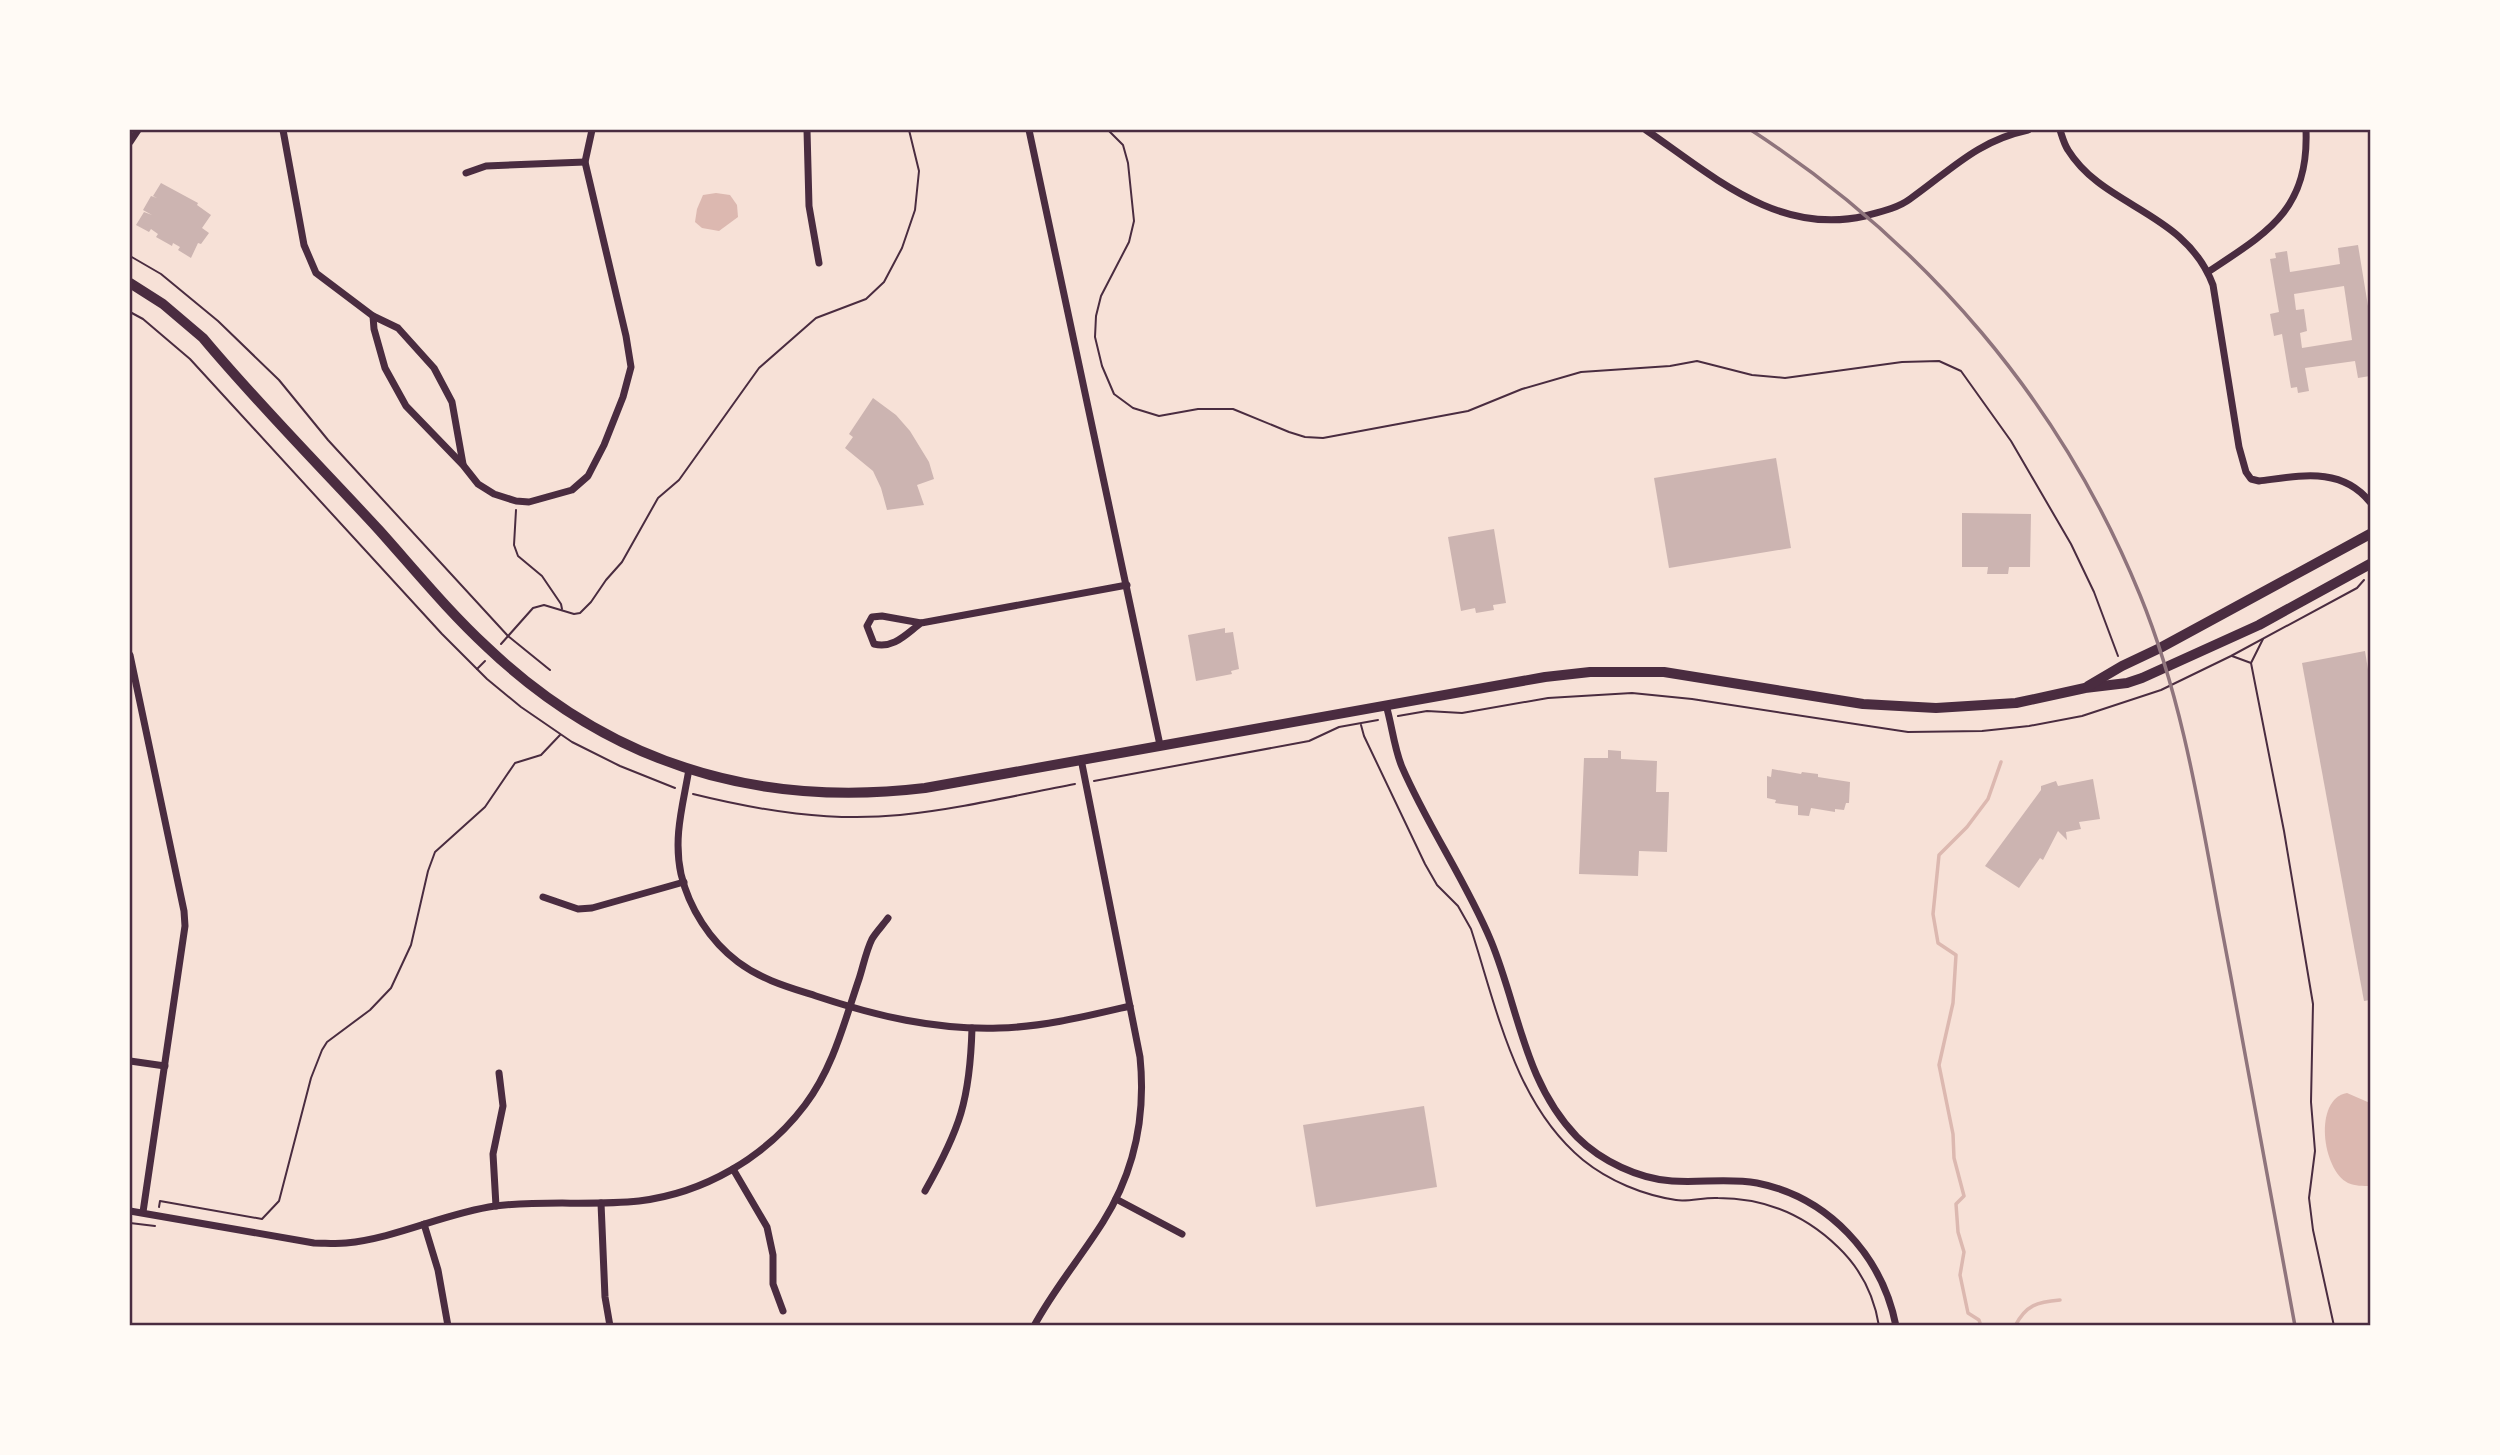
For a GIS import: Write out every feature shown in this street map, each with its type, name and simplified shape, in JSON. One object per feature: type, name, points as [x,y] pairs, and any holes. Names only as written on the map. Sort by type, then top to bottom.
[{"type":"main road","points":[[130,282],[163,304],[203,338],[488,648],[543,695],[589,725],[636,749],[689,769],[778,789],[850,794],[925,788],[1545,677],[1621,671],[1664,672],[1863,704],[1912,708],[1970,708],[2016,704],[2085,688],[2127,683],[2166,668],[2259,625],[2371,564]]},
{"type":"main road","points":[[2085,688],[2371,534]]},
{"type":"street","points":[[130,142],[138,130]]},
{"type":"street","points":[[283,130],[304,245],[316,273],[373,316],[398,328],[434,368],[452,402],[463,465]]},
{"type":"street","points":[[373,316],[385,368],[406,406],[478,484],[494,494],[529,502],[572,491],[588,476],[623,397],[631,367],[585,162],[592,130]]},
{"type":"street","points":[[807,130],[809,206],[819,263]]},
{"type":"street","points":[[1029,130],[1160,745]]},
{"type":"street","points":[[1646,130],[1754,201],[1778,213],[1824,221],[1868,215],[1908,201],[1977,148],[2006,134],[2028,130]]},
{"type":"street","points":[[2060,130],[2068,149],[2085,171],[2172,230],[2188,244],[2208,272],[2213,285],[2239,447],[2246,472],[2251,479],[2259,481],[2329,476],[2356,488],[2371,502]]},
{"type":"street","points":[[2208,272],[2263,235],[2278,221],[2297,194],[2307,152],[2306,130]]},
{"type":"street","points":[[466,173],[486,166],[585,162]]},
{"type":"street","points":[[921,623],[893,644],[884,647],[874,644],[867,626],[873,617],[882,616],[921,623],[1127,584]]},
{"type":"street","points":[[130,655],[185,926],[144,1212]]},
{"type":"street","points":[[1386,705],[1401,764],[1445,853],[1472,898],[1492,943],[1534,1071],[1544,1094],[1559,1117],[1580,1140],[1599,1154],[1643,1176],[1670,1181],[1757,1183],[1789,1193],[1816,1207],[1841,1224],[1860,1245],[1884,1285],[1896,1325]]},
{"type":"street","points":[[1034,1325],[1116,1199],[1134,1156],[1142,1107],[1140,1057],[1081,760]]},
{"type":"street","points":[[689,769],[677,833],[678,854],[684,882],[696,913],[708,931],[737,961],[772,982],[903,1021],[972,1028],[1042,1024],[1130,1006]]},
{"type":"street","points":[[542,897],[578,909],[592,908],[684,882]]},
{"type":"street","points":[[130,1211],[314,1243],[344,1244],[496,1206],[601,1203],[663,1197],[703,1184],[733,1169],[772,1141],[804,1107],[827,1069],[872,939],[888,918]]},
{"type":"street","points":[[925,1191],[953,1138],[961,1116],[971,1070],[972,1028]]},
{"type":"street","points":[[130,1061],[165,1066]]},
{"type":"street","points":[[496,1206],[493,1154],[503,1105],[499,1073]]},
{"type":"street","points":[[733,1169],[767,1227],[772,1241],[774,1284],[783,1311]]},
{"type":"street","points":[[1116,1199],[1182,1234]]},
{"type":"street","points":[[601,1203],[605,1297],[610,1325]]},
{"type":"street","points":[[424,1224],[438,1270],[448,1325]]},
{"type":"path","points":[[508,636],[533,608],[544,605],[580,613],[622,562],[659,498],[679,480],[759,368],[816,317],[866,299],[884,282],[902,248],[915,210],[919,171],[909,130]]},
{"type":"path","points":[[1108,130],[1123,145],[1128,163],[1134,221],[1129,242],[1101,296],[1095,337],[1102,366],[1114,394],[1133,408],[1159,416],[1198,409],[1233,409],[1289,432],[1323,438],[1468,411],[1522,388],[1580,372],[1670,366],[1697,361],[1752,375],[1785,377],[1902,362],[1939,361],[1961,372],[2011,441],[2071,544],[2094,592],[2122,666]]},
{"type":"path","points":[[130,256],[161,274],[209,313],[279,380],[328,440],[508,636],[550,670]]},
{"type":"path","points":[[130,312],[143,319],[190,359],[442,634],[521,707],[609,761],[685,792],[785,814],[864,817],[903,815],[1309,741],[1339,727],[1360,723],[1427,711],[1462,713],[1557,697],[1632,693],[1692,699],[1886,729],[1956,732],[2006,729],[2063,720],[2134,700],[2171,686],[2357,588],[2367,577]]},
{"type":"path","points":[[516,501],[514,545],[518,556],[542,576],[561,604],[562,610]]},
{"type":"path","points":[[2263,639],[2251,663],[2287,845],[2313,1004],[2311,1102],[2315,1151],[2309,1198],[2313,1230],[2334,1325]]},
{"type":"path","points":[[2231,656],[2251,663]]},
{"type":"path","points":[[2127,683],[2134,700]]},
{"type":"path","points":[[1360,723],[1364,737],[1424,864],[1437,885],[1458,906],[1471,929],[1520,1079],[1538,1110],[1560,1138],[1584,1160],[1613,1180],[1645,1192],[1678,1200],[1743,1199],[1766,1203],[1799,1216],[1822,1231],[1867,1284],[1879,1325]]},
{"type":"path","points":[[160,1201],[262,1219],[273,1209],[279,1201],[309,1088],[322,1051],[327,1042],[370,1010],[391,988],[411,945],[435,852],[485,807],[516,763],[541,755],[561,734]]},
{"type":"shaded area","points":[[703,195],[730,195],[737,205],[738,217],[719,231],[702,228],[695,222]]},
{"type":"shaded area","points":[[2347,1093],[2370,1103],[2370,1186],[2351,1184],[2339,1176],[2327,1150],[2325,1135],[2329,1108],[2336,1098]]},
{"type":"building","points":[[161,183],[198,203],[197,205],[211,215],[202,228],[209,233],[201,244],[198,243],[191,258],[178,250],[180,247],[173,243],[172,246],[156,237],[158,234],[151,229],[149,232],[136,225],[144,212],[152,215],[143,210],[151,196],[157,198],[153,196]]},
{"type":"building","points":[[2358,245],[2370,306],[2370,376],[2358,378],[2355,361],[2305,368],[2309,391],[2298,393],[2297,387],[2291,388],[2282,334],[2274,336],[2270,314],[2279,312],[2270,259],[2276,258],[2275,253],[2287,251],[2290,272],[2340,264],[2338,248]],"holes":[[[2344,286],[2352,340],[2302,348],[2300,333],[2307,331],[2304,309],[2296,310],[2294,294]]]},
{"type":"building","points":[[873,398],[896,415],[910,431],[929,462],[934,479],[917,485],[924,505],[887,510],[873,471],[845,448],[853,437],[849,434]]},
{"type":"building","points":[[1776,458],[1791,548],[1669,568],[1654,478]]},
{"type":"building","points":[[1962,513],[2031,514],[2030,567],[2009,567],[2008,574],[1987,574],[1988,567],[1962,567]]},
{"type":"building","points":[[1494,529],[1506,603],[1493,605],[1494,610],[1476,613],[1475,608],[1461,611],[1448,537]]},
{"type":"building","points":[[1225,628],[1225,633],[1233,632],[1239,669],[1231,671],[1232,674],[1196,681],[1188,635]]},
{"type":"building","points":[[2365,651],[2370,682],[2370,1000],[2364,1001],[2302,663]]},
{"type":"building","points":[[1608,750],[1621,751],[1621,759],[1657,761],[1656,792],[1669,792],[1667,852],[1639,851],[1638,876],[1579,874],[1584,758],[1608,758]]},
{"type":"building","points":[[1772,769],[1818,774],[1818,777],[1850,782],[1849,803],[1846,803],[1844,810],[1835,809],[1835,812],[1811,808],[1809,816],[1798,815],[1798,806],[1775,803],[1776,800],[1767,798],[1767,776],[1771,777]]},
{"type":"building","points":[[2093,779],[2100,819],[2079,822],[2081,829],[2066,832],[2067,840],[2058,831],[2043,860],[2040,858],[2019,888],[1985,866],[2041,790],[2041,786],[2056,781],[2058,786]]},
{"type":"building","points":[[1424,1106],[1437,1187],[1316,1207],[1303,1125]]},
{"type":"waterway","points":[[1981,1326],[1979,1320],[1968,1313],[1960,1275],[1964,1252],[1958,1232],[1956,1204],[1964,1196],[1954,1158],[1953,1134],[1939,1065],[1953,1003],[1956,955],[1938,943],[1933,914],[1939,855],[1967,827],[1988,799],[2001,762]]},
{"type":"waterway","points":[[2015,1326],[2023,1313],[2033,1306],[2060,1300]]},
{"type":"railway","points":[[1751,130],[1815,175],[1874,223],[1930,276],[1982,332],[2071,457],[2108,524],[2155,634],[2188,753],[2295,1326]]}]
